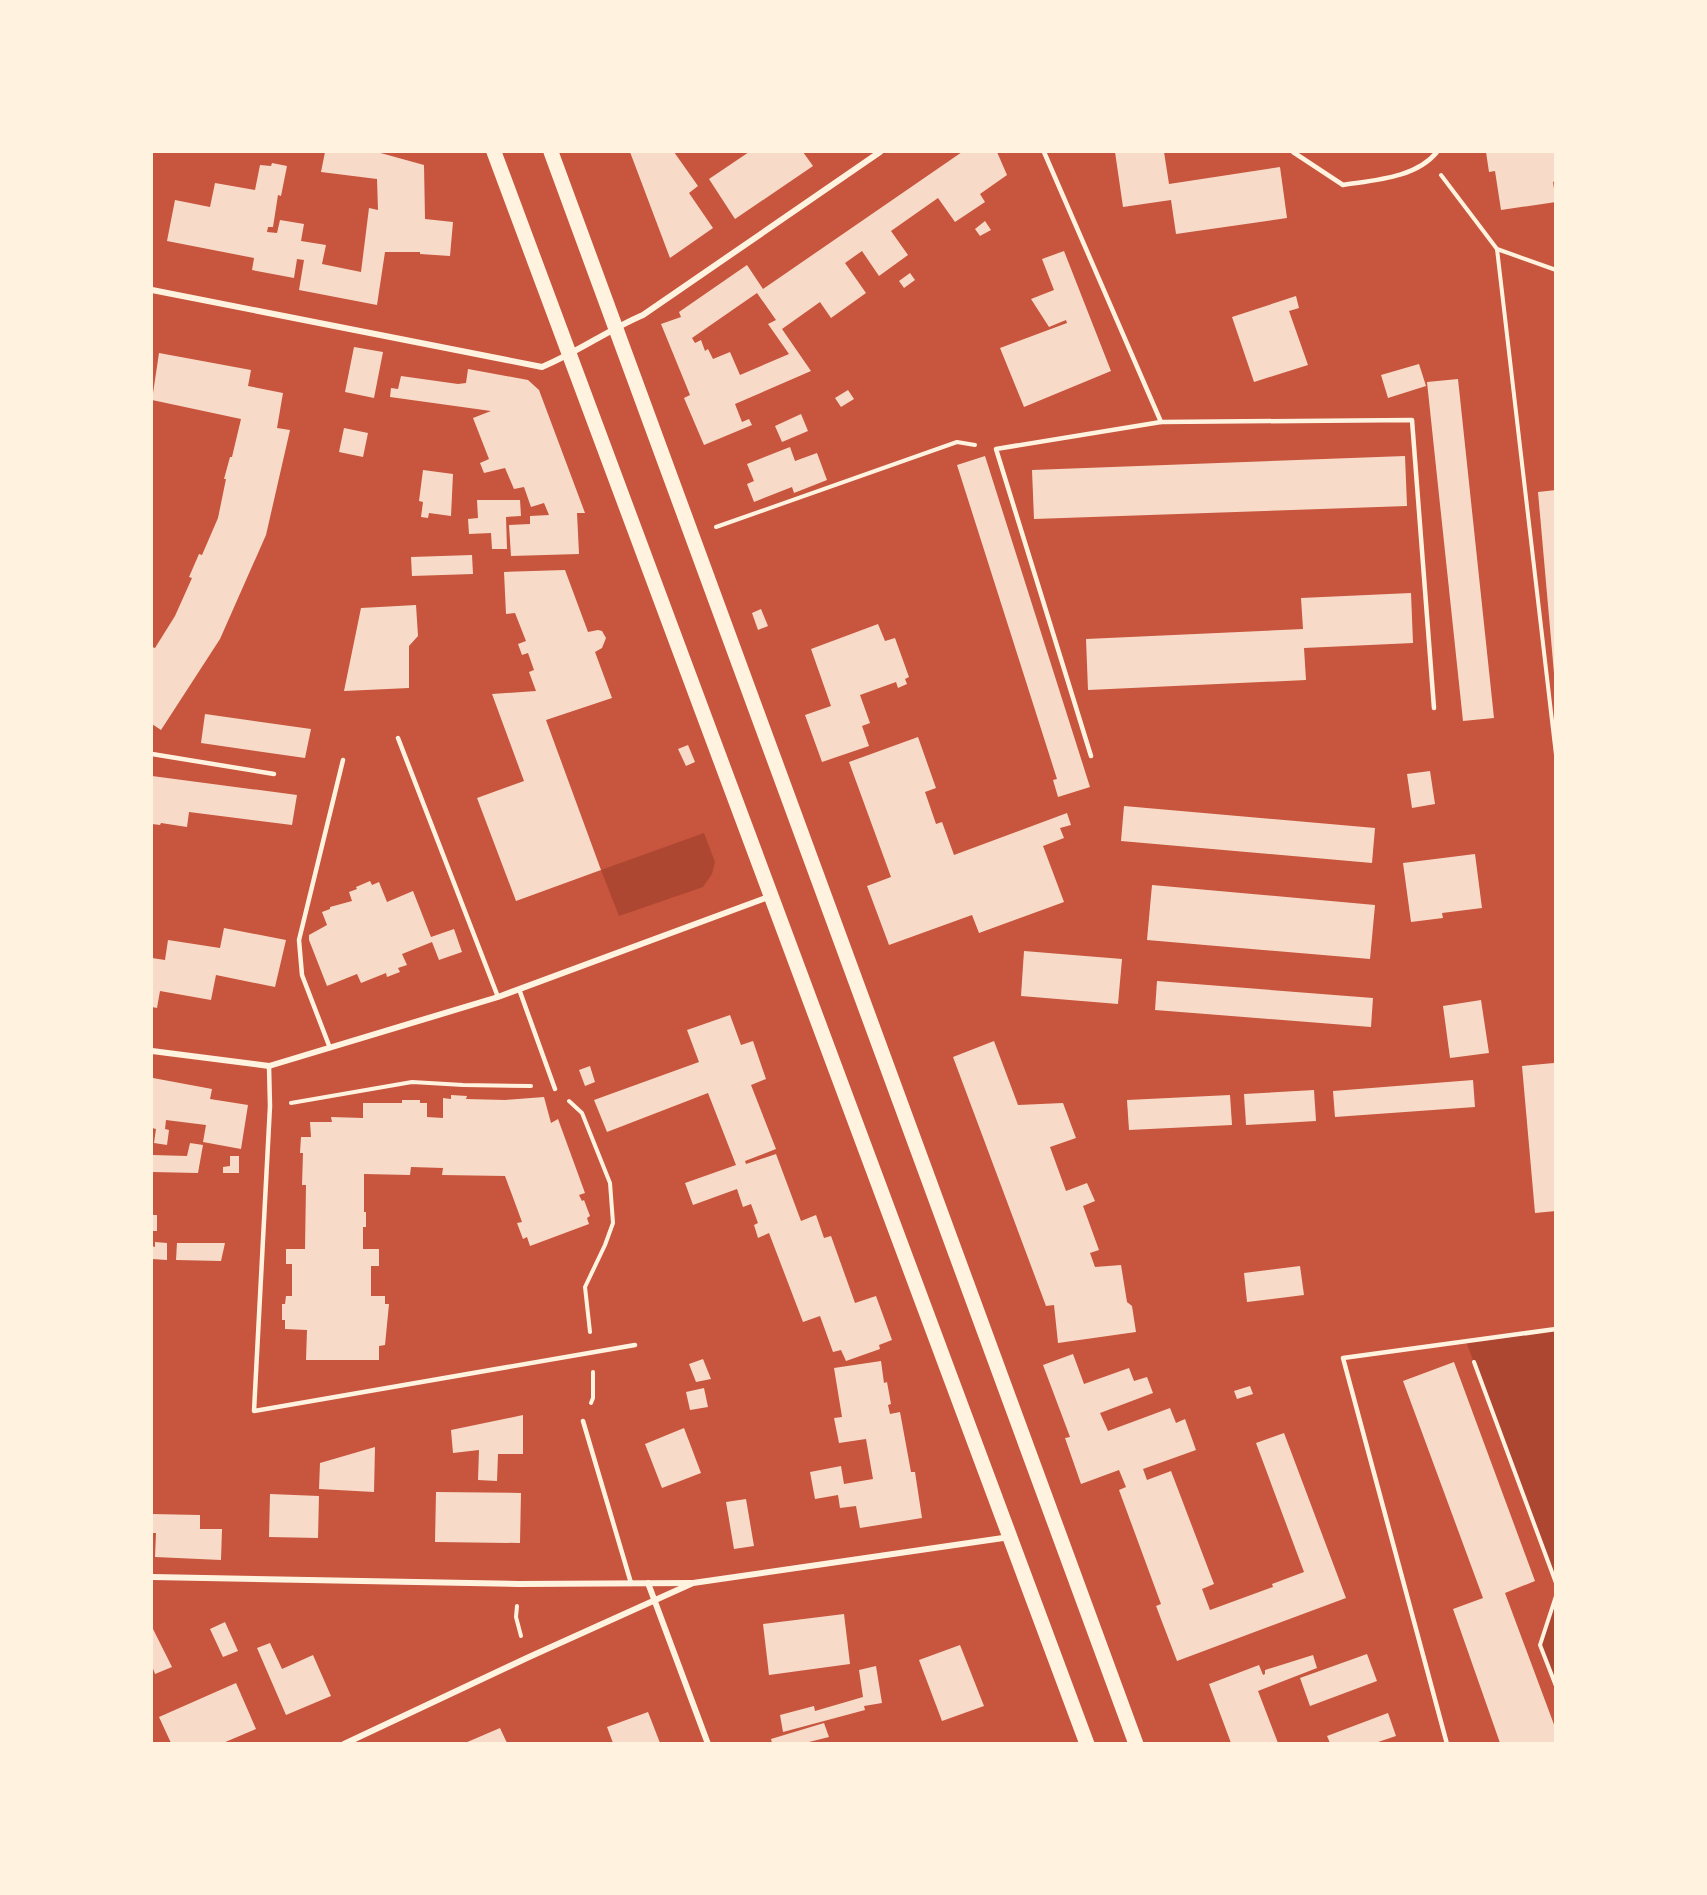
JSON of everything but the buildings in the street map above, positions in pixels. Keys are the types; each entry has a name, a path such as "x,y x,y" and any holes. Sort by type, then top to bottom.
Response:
{"main road":[{"path":"494,152 1087,1743"},
{"path":"551,152 1136,1743"}],"street":[{"path":"152,291 542,367 570,356 616,327 649,311 880,152"},
{"path":"152,1051 269,1066 498,997 771,896"},
{"path":"152,1577 518,1584 693,1583 1010,1537"},
{"path":"648,1583 708,1743"},
{"path":"344,1743 693,1583"}],"lane":[{"path":"1044,152 1161,422"},
{"path":"1293,152 1343,185 1394,177 1430,160 1437,152"},
{"path":"1091,756 996,449 1161,422 1412,420 1434,708"},
{"path":"398,738 498,997"},
{"path":"152,754 274,774"},
{"path":"330,1048 302,975 299,940 343,760"},
{"path":"519,989 555,1089"},
{"path":"269,1066 270,1106 254,1411 635,1345"},
{"path":"1448,1743 1343,1358 1556,1329"},
{"path":"583,1421 631,1583"}],"path":[{"path":"1430,160 1497,249 1556,755"},
{"path":"1497,249 1556,270"},
{"path":"692,535 957,442 996,449"},
{"path":"270,1106 412,1082 521,1085 555,1089 582,1113 610,1183 613,1223 585,1287 592,1353 593,1398 583,1421"},
{"path":"1466,1341 1556,1583"},
{"path":"518,1584 516,1617 529,1657"},
{"path":"1556,1596 1540,1645 1556,1686"}],"shaded area":[{"path":"704,833 715,862 712,874 703,887 619,916 601,870"},
{"path":"1555,1329 1555,1583 1466,1341"},
{"path":"1555,1596 1555,1686 1540,1645"}]}
